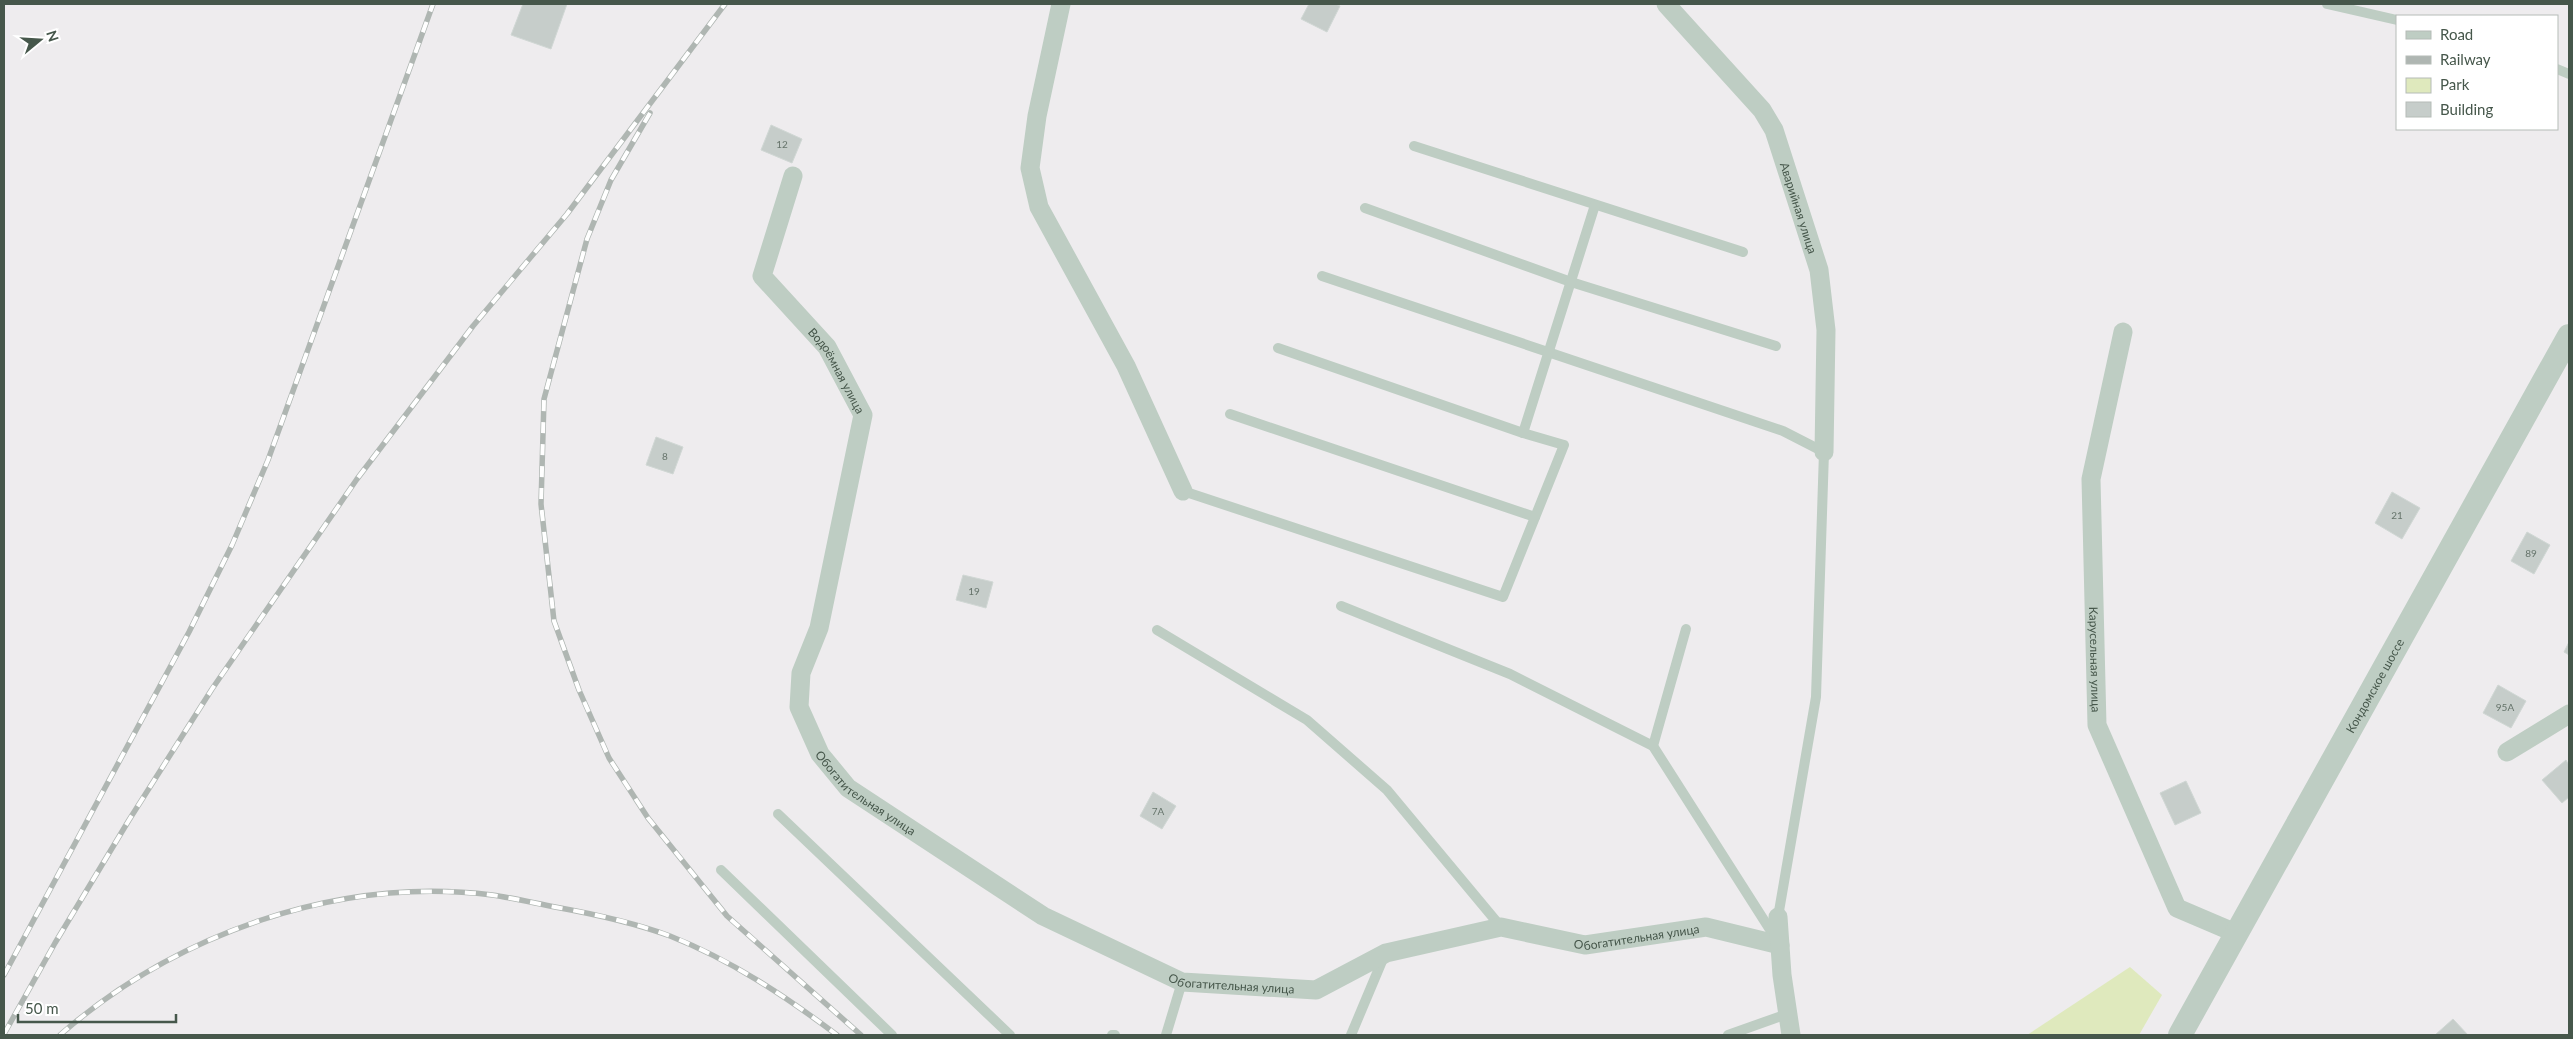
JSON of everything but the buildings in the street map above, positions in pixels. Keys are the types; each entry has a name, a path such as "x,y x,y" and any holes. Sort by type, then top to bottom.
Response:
{"street":[{"path":"1060,4 1037,116 1030,168 1039,207 1126,366 1183,491"},
{"name":"Аварийная улица","path":"1666,4 1762,110 1774,130 1819,270 1826,330 1824,452"},
{"name":"Водоёмная улица","path":"793,176 762,276 827,347 863,415 819,628 801,672"},
{"name":"Карусельная улица","path":"2123,332 2091,479 2098,725 2177,908 2238,934"},
{"name":"Кондомское шоссе","path":"2180,1035 2238,934 2569,336"},
{"name":"Обогатительная улица","path":"801,672 799,707 820,754 848,788 1043,916 1182,982 1316,990 1386,953 1501,927 1585,945 1706,927 1780,945"},
{"path":"2507,752 2569,714"},
{"path":"1778,917 1790,1035"}],"lane":[{"path":"2327,4 2396,20"},
{"path":"1414,146 1743,252"},
{"path":"1523,433 1595,205"},
{"path":"1365,208 1571,282 1776,346"},
{"path":"1322,276 1783,431 1824,452 1816,697 1778,917"},
{"path":"1183,491 1503,597 1564,445 1523,433 1278,348"},
{"path":"1230,414 1535,517"},
{"path":"1341,606 1510,674 1653,746 1780,945"},
{"path":"1653,746 1686,629"},
{"path":"1157,630 1307,720 1388,790 1501,927"},
{"path":"778,814 1010,1035"},
{"path":"721,870 892,1035"},
{"path":"1351,1035 1386,953"},
{"path":"1166,1035 1182,982"},
{"path":"1728,1035 1787,1014"}],"green space":[{"path":"2130,967 2162,995 2139,1035 2027,1035"}],"railway":[{"path":"4,975 189,632 232,545 268,460 433,4"},
{"path":"4,1034 55,943 129,820 212,689 357,479 473,326 567,214 725,4"},
{"path":"650,113 611,180 587,239 544,399 541,504 554,621 579,690 609,758 648,818 727,916 861,1035"},
{"path":"60,1035 105,999 154,968 207,941 261,920 318,904 376,895 434,891 492,895 516,899 613,919 670,936 715,956 757,980 798,1006 837,1035"}]}
